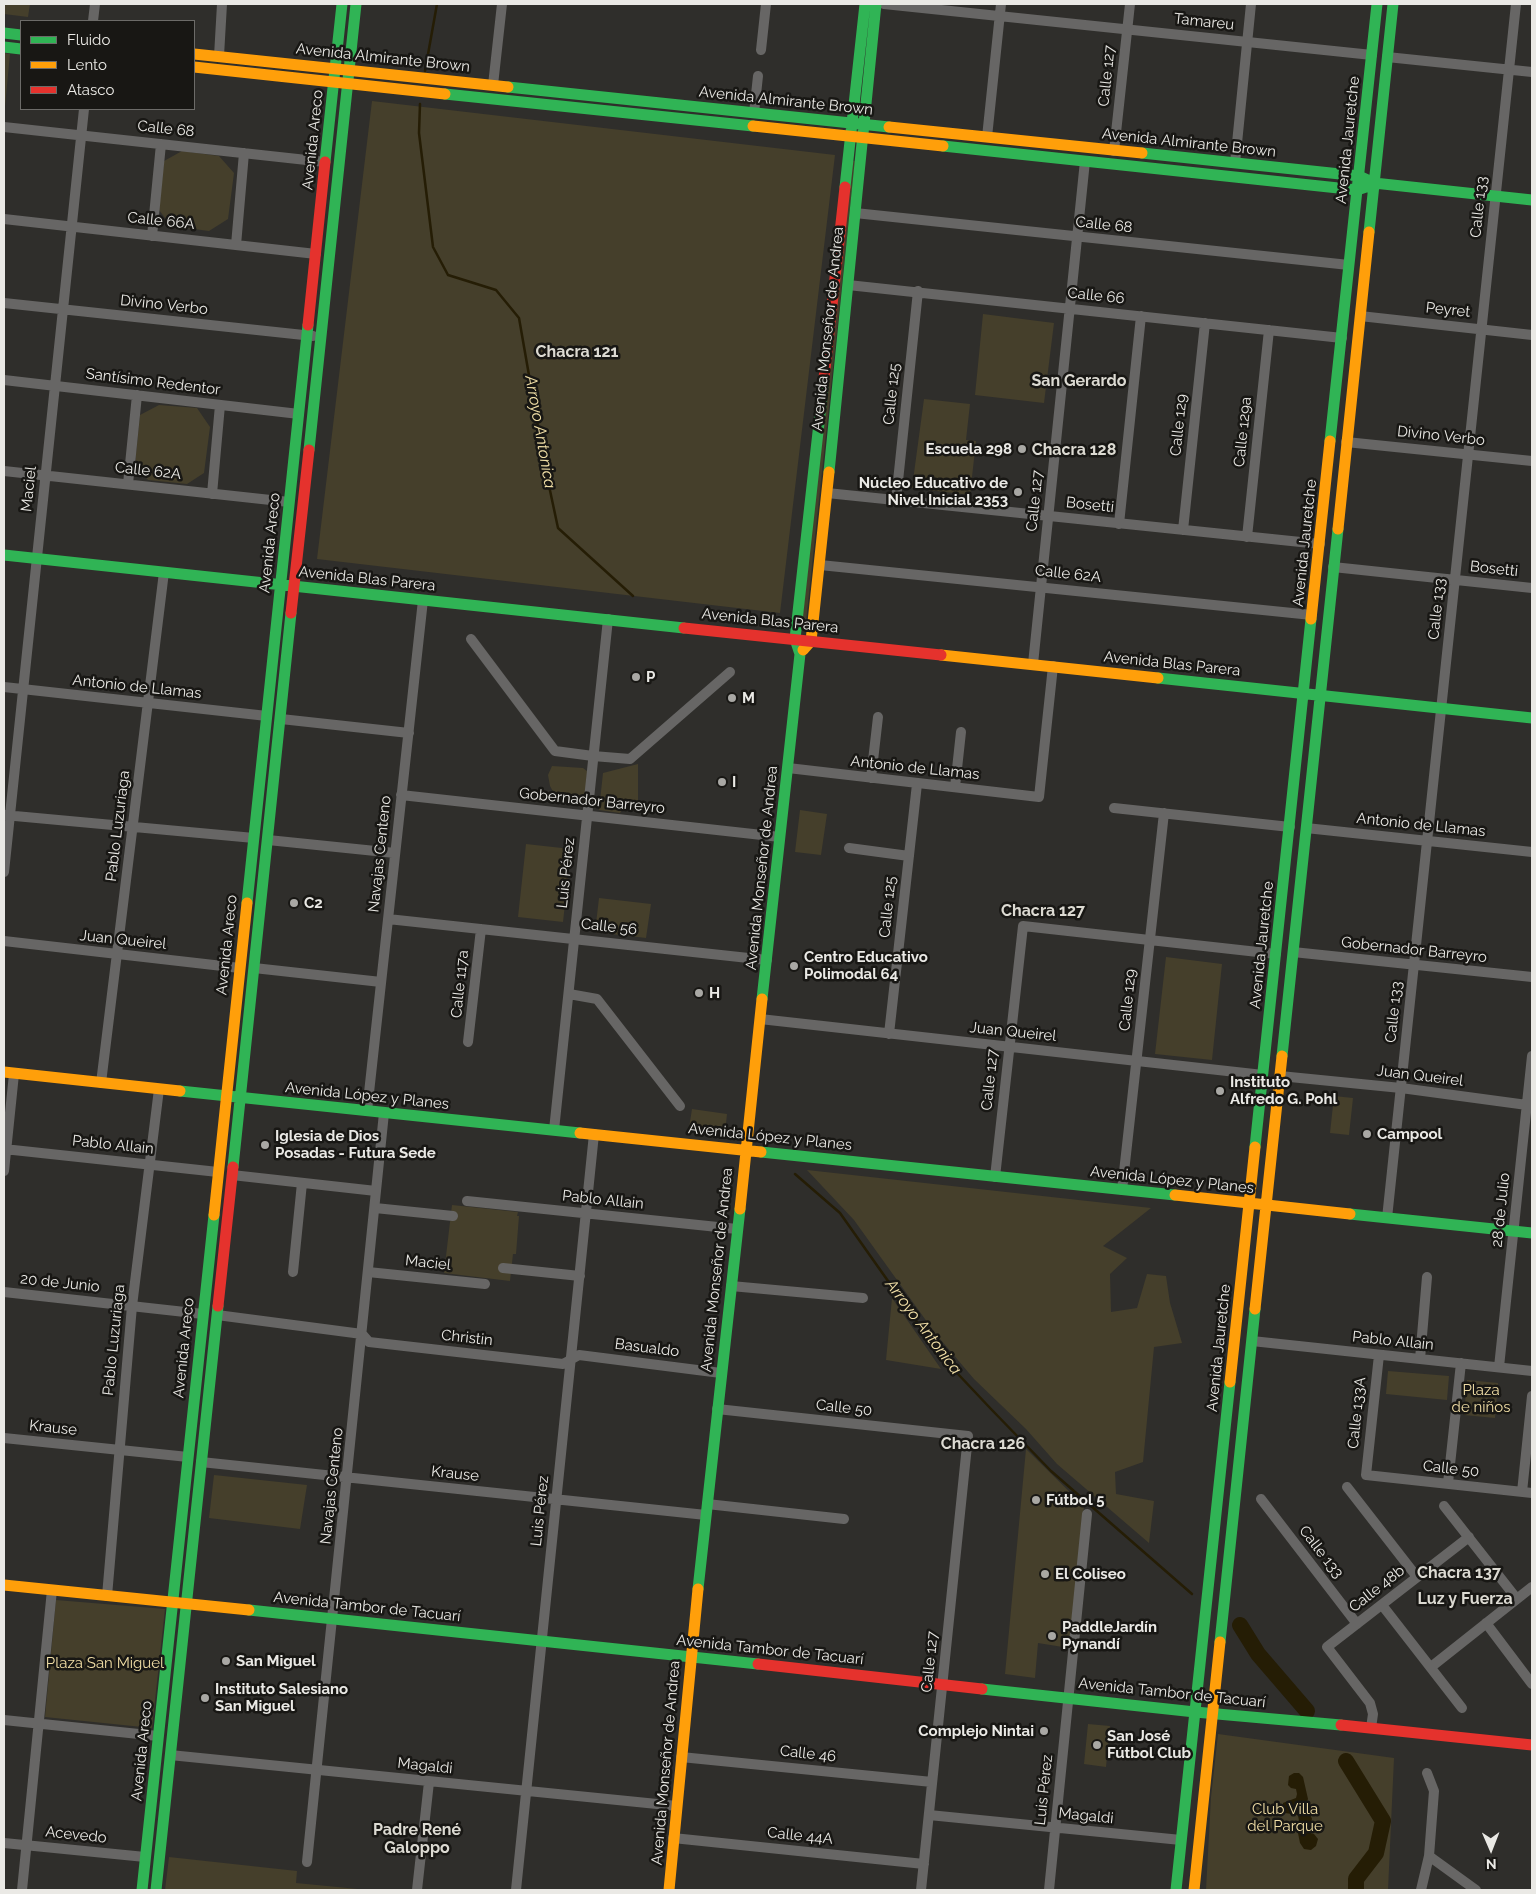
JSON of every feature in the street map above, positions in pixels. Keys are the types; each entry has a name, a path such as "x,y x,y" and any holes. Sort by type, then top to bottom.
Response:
{"main road":[{"name":"Avenida Areco","path":"142,1890 342,4"},
{"name":"Avenida Areco","path":"156,1890 356,4"},
{"name":"Avenida Monseñor de Andrea","path":"811,641 855,213 864,4"},
{"name":"Avenida Monseñor de Andrea","path":"858,123 876,4"},
{"name":"Avenida Jauretche","path":"1176,1890 1377,4"},
{"name":"Avenida Jauretche","path":"1194,1890 1393,4"},
{"path":"4,33 20,35"},
{"path":"4,47 20,49"},
{"name":"Avenida Almirante Brown","path":"195,54 1359,176 1374,183 1532,200"},
{"name":"Avenida Almirante Brown","path":"195,67 1357,190 1374,183"},
{"name":"Avenida Monseñor de Andrea","path":"669,1890 717,1409 800,654 795,639 857,138"},
{"name":"Avenida Blas Parera","path":"4,555 1532,718"},
{"path":"800,654 811,641"},
{"name":"Avenida López y Planes","path":"9,1073 1532,1233"},
{"name":"Avenida Tambor de Tacuarí","path":"4,1585 333,1618 1196,1712 1285,1719 1532,1745"}],"street":[{"path":"93,20 95,4"},
{"path":"219,56 222,4"},
{"path":"494,85 502,4"},
{"path":"761,50 766,4"},
{"name":"Tamareu","path":"884,4 1372,55"},
{"path":"987,137 1001,4"},
{"name":"Calle 127","path":"1114,151 1130,4"},
{"path":"1236,163 1251,4"},
{"name":"Calle 133","path":"1387,1218 1516,4"},
{"path":"1387,57 1532,72"},
{"path":"754,113 758,76"},
{"name":"Maciel","path":"4,872 7,816 23,689 84,110"},
{"name":"Calle 68","path":"4,126 326,162"},
{"path":"152,236 161,144"},
{"path":"236,245 244,153"},
{"name":"Calle 127","path":"1033,664 1085,161"},
{"name":"Calle 68","path":"855,213 1349,265"},
{"name":"Calle 66A","path":"4,219 316,254"},
{"name":"Calle 66","path":"848,285 918,291 1342,338"},
{"name":"Calle 125","path":"896,500 918,291"},
{"name":"Divino Verbo","path":"4,303 321,337"},
{"path":"1119,524 1141,316"},
{"name":"Peyret","path":"1360,316 1532,334"},
{"name":"Calle 129","path":"1183,530 1205,323"},
{"name":"Calle 129a","path":"1247,537 1269,330"},
{"name":"Santísimo Redentor","path":"4,380 299,414"},
{"path":"128,484 136,395"},
{"path":"212,494 220,405"},
{"name":"Divino Verbo","path":"1346,442 1532,461"},
{"name":"Calle 62A","path":"4,471 290,502"},
{"name":"Bosetti","path":"827,493 1320,544"},
{"name":"Calle 62A","path":"820,565 1312,615"},
{"name":"Bosetti","path":"1334,567 1532,588"},
{"name":"Pablo Luzuriaga","path":"101,1083 164,572"},
{"name":"Navajas Centeno","path":"367,1111 423,600"},
{"name":"Luis Pérez","path":"554,1130 608,619"},
{"path":"471,639 555,751 593,756 630,759 730,672"},
{"name":"Antonio de Llamas","path":"788,768 1039,797 1053,666"},
{"name":"Antonio de Llamas","path":"4,687 267,716"},
{"path":"871,778 878,717"},
{"path":"281,719 409,733"},
{"path":"955,787 962,732"},
{"name":"Calle 125","path":"889,1034 917,784"},
{"name":"Gobernador Barreyro","path":"402,795 780,837"},
{"path":"1114,808 1290,827"},
{"name":"Calle 129","path":"1122,1190 1164,813"},
{"path":"7,816 254,838"},
{"name":"Antonio de Llamas","path":"1306,828 1532,852"},
{"path":"268,840 395,853"},
{"path":"849,848 909,856"},
{"name":"Calle 56","path":"388,919 767,960"},
{"name":"Calle 127","path":"995,1177 1023,926 1150,940"},
{"name":"Calle 117a","path":"468,1042 481,929"},
{"path":"1150,940 1276,954"},
{"name":"Juan Queirel","path":"4,941 240,968"},
{"name":"Gobernador Barreyro","path":"1293,952 1532,977"},
{"path":"254,968 381,982"},
{"path":"569,994 597,999 680,1106"},
{"name":"Juan Queirel","path":"760,1019 1263,1075"},
{"name":"28 de Julio","path":"1499,1367 1532,1056"},
{"path":"4,1171 9,1073"},
{"name":"Juan Queirel","path":"1280,1076 1401,1088 1527,1105"},
{"name":"Pablo Luzuriaga","path":"107,1596 132,1306 159,1089"},
{"name":"Navajas Centeno","path":"308,1862 384,1113"},
{"name":"Luis Pérez","path":"516,1890 594,1134"},
{"name":"Pablo Allain","path":"5,1149 218,1172"},
{"path":"232,1174 376,1191"},
{"path":"293,1272 302,1183"},
{"name":"Pablo Allain","path":"467,1201 737,1229"},
{"path":"374,1208 453,1216"},
{"path":"503,1268 580,1276"},
{"name":"Maciel","path":"368,1272 485,1284"},
{"path":"1420,1359 1427,1277"},
{"path":"731,1286 863,1298"},
{"name":"20 de Junio","path":"4,1292 203,1314"},
{"path":"217,1315 362,1334"},
{"name":"Christin","path":"362,1334 368,1342 563,1364 571,1360"},
{"name":"Pablo Allain","path":"1252,1341 1532,1371"},
{"name":"Basualdo","path":"571,1360 579,1355 721,1373"},
{"name":"Calle 133A","path":"1366,1476 1379,1355"},
{"path":"1448,1484 1461,1363"},
{"path":"1527,1492 1532,1396"},
{"name":"Calle 50","path":"717,1409 968,1436"},
{"name":"Calle 127","path":"921,1890 968,1436"},
{"name":"Krause","path":"4,1438 188,1457"},
{"name":"Krause","path":"201,1462 556,1500 844,1519"},
{"name":"Calle 50","path":"1366,1476 1527,1492"},
{"path":"1346,1487 1417,1577"},
{"name":"Calle 133","path":"1261,1499 1357,1624"},
{"path":"1444,1506 1517,1599"},
{"name":"Luis Pérez","path":"1049,1890 1087,1514"},
{"name":"Calle 48b","path":"1371,1728 1373,1714 1370,1703 1327,1647 1469,1537"},
{"path":"1431,1667 1532,1587"},
{"path":"22,1890 52,1590"},
{"path":"1382,1605 1462,1708"},
{"path":"1486,1623 1532,1684"},
{"path":"4,1720 158,1736"},
{"name":"Magaldi","path":"170,1755 677,1806"},
{"name":"Calle 46","path":"681,1757 932,1782"},
{"path":"1422,1890 1429,1856 1434,1791 1427,1773"},
{"path":"417,1890 428,1782"},
{"name":"Magaldi","path":"929,1815 1181,1840"},
{"name":"Calle 44A","path":"674,1838 924,1864"},
{"name":"Acevedo","path":"4,1843 145,1857"},
{"path":"1429,1856 1476,1890"}],"green space":[{"path":"4,4 30,4 28,17 4,14"},
{"path":"4,53 10,54 4,117"},
{"path":"372,101 835,155 780,613 317,559"},
{"path":"182,151 219,156 234,173 228,219 209,231 171,226 159,210 164,161"},
{"path":"851,161 855,161 806,622 802,622"},
{"path":"983,314 1054,323 1044,403 975,395"},
{"path":"924,399 970,404 966,440 976,441 970,495 912,488"},
{"path":"159,405 197,408 210,427 204,473 187,484 148,480 135,464 140,415"},
{"path":"638,764 638,803 626,803 620,813 599,810 603,773"},
{"path":"552,766 583,768 587,771 586,801 581,805 559,803 550,786 548,775"},
{"path":"800,810 827,814 821,855 795,852"},
{"path":"526,844 571,849 563,922 518,917"},
{"path":"599,898 651,904 646,938 595,932"},
{"path":"1166,957 1222,964 1212,1060 1155,1054"},
{"path":"1334,1096 1353,1098 1349,1135 1330,1133"},
{"path":"692,1109 727,1114 725,1133 689,1128"},
{"path":"807,1170 1151,1208 1103,1246 1127,1258 1110,1274 1111,1312 1137,1308 1147,1274 1166,1276 1170,1303 1182,1343 1154,1347 1143,1462 1115,1472 1116,1494 1154,1501 1149,1543 1057,1464 1026,1429 974,1379 935,1333 854,1220"},
{"path":"452,1205 518,1212 516,1254 513,1254 510,1281 444,1273"},
{"path":"892,1298 941,1369 886,1360"},
{"path":"1388,1371 1449,1376 1447,1400 1386,1394"},
{"name":"Plaza de niños","path":"1467,1380 1498,1383 1495,1418 1464,1415"},
{"name":"El Coliseo","path":"1026,1449 1084,1506 1069,1648 1038,1643 1035,1678 1005,1674"},
{"path":"214,1475 307,1485 300,1529 209,1518"},
{"name":"Plaza San Miguel","path":"56,1600 165,1609 152,1728 45,1717"},
{"name":"San José Fútbol Club","path":"1088,1724 1110,1726 1106,1767 1084,1764"},
{"name":"Club Villa del Parque","path":"1218,1734 1394,1758 1388,1890 1206,1890 1211,1797"},
{"path":"169,1857 297,1871 296,1883 368,1890 165,1890"}],"shaded area":[{"path":"1299,1773 1303,1777 1308,1799 1306,1804 1312,1819 1307,1832 1314,1834 1318,1839 1316,1846 1311,1850 1304,1849 1300,1843 1297,1828 1298,1815 1285,1813 1283,1808 1283,1803 1296,1798 1296,1789 1288,1785 1289,1776"}],"waterway":[{"name":"Arroyo Antonica","path":"425,71 437,4"},
{"name":"Arroyo Antonica","path":"420,104 419,133 433,247 448,275 496,290 519,318 545,467 558,528 633,596"},
{"name":"Arroyo Antonica","path":"795,1174 840,1213 941,1356 991,1409 1051,1471 1192,1594"},
{"name":"Arroyo Antonica","path":"1240,1625 1258,1654 1307,1711"},
{"name":"Arroyo Antonica","path":"1346,1761 1383,1821 1376,1853 1356,1879 1356,1890"}],"traffic: fast":[{"path":"325,162 342,4"},
{"path":"309,450 356,4"},
{"path":"845,187 865,4"},
{"path":"829,472 876,4"},
{"path":"1330,441 1377,4"},
{"path":"1369,232 1393,4"},
{"path":"4,33 20,35"},
{"path":"4,47 20,49"},
{"path":"508,87 889,127"},
{"path":"445,94 753,126"},
{"path":"943,146 1357,190 1366,187"},
{"path":"1142,153 1359,176 1374,183 1532,200"},
{"path":"247,903 308,325"},
{"path":"762,999 800,654 795,639 824,378"},
{"path":"1282,1056 1338,529"},
{"path":"4,555 684,628"},
{"path":"233,1167 291,613"},
{"path":"1255,1147 1311,619"},
{"path":"1158,678 1532,718"},
{"path":"180,1091 580,1133"},
{"path":"761,1152 1175,1195"},
{"path":"698,1589 740,1209"},
{"path":"1350,1214 1532,1233"},
{"path":"142,1890 214,1215"},
{"path":"156,1890 218,1306"},
{"path":"1220,1642 1255,1309"},
{"path":"1176,1890 1230,1382"},
{"path":"249,1610 758,1664"},
{"path":"982,1689 1195,1712 1341,1725"}],"traffic: slow":[{"path":"195,54 508,87"},
{"path":"195,67 445,94"},
{"path":"753,126 943,146"},
{"path":"889,127 1142,153"},
{"path":"1338,529 1369,232"},
{"path":"1311,619 1330,441"},
{"path":"803,650 811,641 829,472"},
{"path":"941,655 1158,678"},
{"path":"214,1215 247,903"},
{"path":"740,1209 762,999"},
{"path":"1255,1309 1282,1056"},
{"path":"4,1072 180,1091"},
{"path":"580,1133 761,1152"},
{"path":"1230,1382 1255,1147"},
{"path":"1175,1195 1350,1214"},
{"path":"4,1585 249,1610"},
{"path":"669,1890 698,1589"},
{"path":"1194,1890 1220,1642"}],"traffic: jam":[{"path":"308,325 325,162"},
{"path":"824,378 845,187"},
{"path":"291,613 309,450"},
{"path":"684,628 941,655"},
{"path":"218,1306 233,1167"},
{"path":"758,1664 982,1689"},
{"path":"1341,1725 1532,1745"}],"place":[{"name":"Escuela 298","path":"1022,449"},
{"name":"Núcleo Educativo de Nivel Inicial 2353","path":"1018,492"},
{"name":"P","path":"636,677"},
{"name":"M","path":"732,698"},
{"name":"I","path":"722,782"},
{"name":"C2","path":"294,903"},
{"name":"Centro Educativo Polimodal 64","path":"794,966"},
{"name":"H","path":"699,993"},
{"name":"Instituto Alfredo G. Pohl","path":"1220,1091"},
{"name":"Campool","path":"1367,1134"},
{"name":"Iglesia de Dios Posadas - Futura Sede","path":"265,1145"},
{"name":"Fútbol 5","path":"1036,1500"},
{"name":"El Coliseo","path":"1045,1574"},
{"name":"PaddleJardín Pynandí","path":"1052,1636"},
{"name":"San Miguel","path":"226,1661"},
{"name":"Instituto Salesiano San Miguel","path":"205,1698"},
{"name":"Complejo Nintai","path":"1044,1731"},
{"name":"San José Fútbol Club","path":"1097,1745"}],"district":[{"name":"Chacra 121","path":"577,352"},
{"name":"San Gerardo","path":"1079,381"},
{"name":"Chacra 128","path":"1074,450"},
{"name":"Chacra 127","path":"1043,911"},
{"name":"Chacra 126","path":"983,1444"},
{"name":"Chacra 137","path":"1459,1573"},
{"name":"Luz y Fuerza","path":"1465,1599"},
{"name":"Padre René Galoppo","path":"417,1839"}]}
